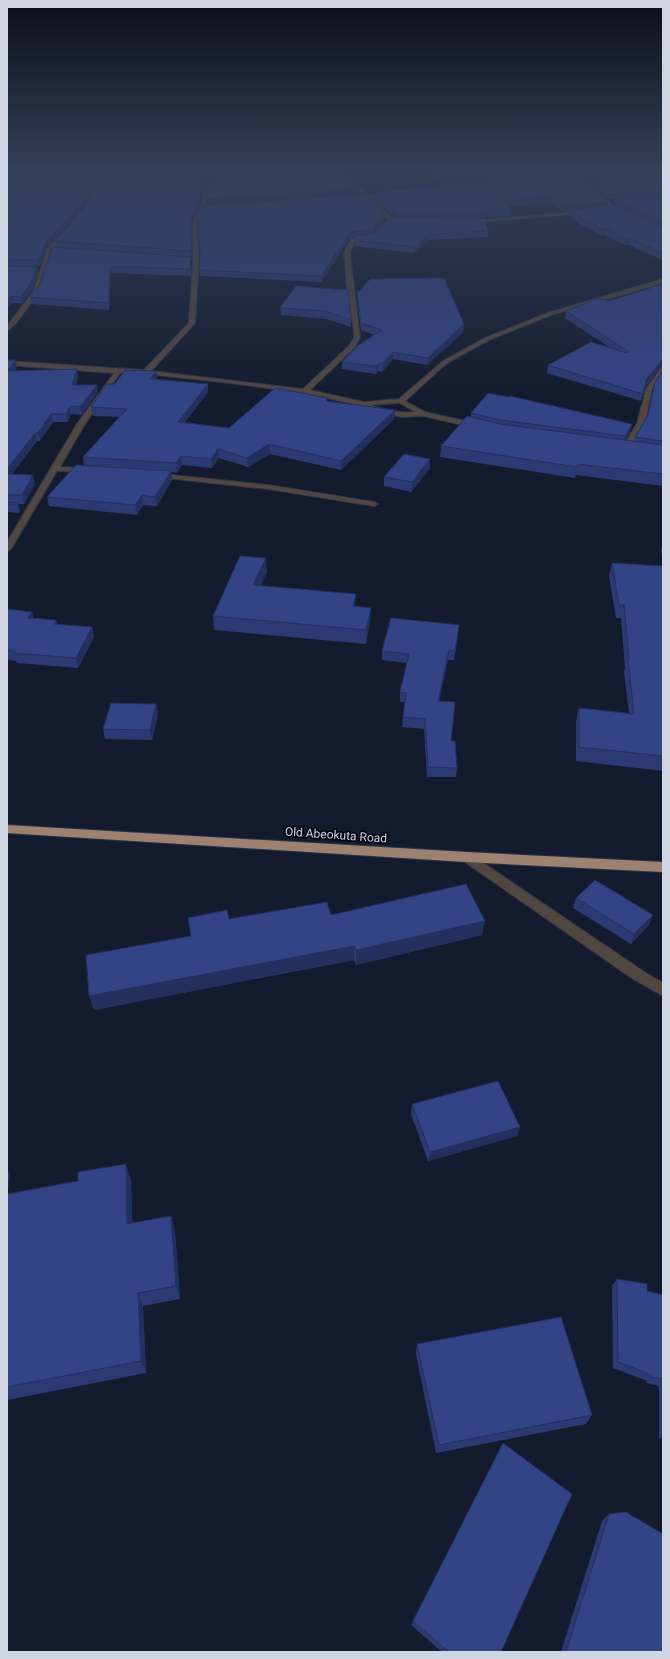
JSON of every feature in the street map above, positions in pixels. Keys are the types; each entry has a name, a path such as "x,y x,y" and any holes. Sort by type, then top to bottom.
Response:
{"highway":[{"name":"Old Abeokuta Road","path":"7,829 466,857 663,867"}],"street":[{"path":"7,329 36,292 50,250 54,245"},
{"path":"146,372 192,324 196,245"},
{"path":"305,391 352,347 357,338 347,253 350,245"},
{"path":"50,250 57,250"},
{"path":"190,260 196,261"},
{"path":"37,270 44,270"},
{"path":"401,401 445,362 487,339 549,314 663,281"},
{"path":"7,363 146,372 305,391 364,404 377,410 402,415 423,414 484,427"},
{"path":"626,449 641,423 648,389 663,369"},
{"path":"7,549 81,424 118,371"},
{"path":"364,404 401,401 423,414"},
{"path":"55,469 98,471"},
{"path":"149,474 268,487 374,504"},
{"path":"20,508 32,508"},
{"path":"466,857 631,971 663,990"}],"building":[{"path":"7,245 45,245 39,260 7,259"},
{"path":"116,245 191,245 191,251"},
{"path":"199,245 341,245 321,276 199,270"},
{"path":"401,245 417,245 415,247"},
{"path":"646,245 663,245 663,253"},
{"path":"52,247 191,257 190,269 110,266 108,303 30,297 39,286"},
{"path":"7,266 37,267 30,284 21,297 12,296 7,300"},
{"path":"444,278 464,324 428,358 393,352 382,364 379,363 376,366 342,362 358,345 382,330 361,323 357,291 360,291 370,279"},
{"path":"663,284 663,359 646,380 643,394 548,365 591,342 627,353 628,351 566,311 598,298 609,301"},
{"path":"296,286 348,290 351,320 326,311 280,308"},
{"path":"7,360 16,360 7,371"},
{"path":"77,369 72,385 97,385 80,407 70,406 66,414 51,414 38,433 35,433 7,469 7,371"},
{"path":"125,370 156,371 151,379 208,384 178,422 229,428 275,388 328,398 326,401 395,410 341,461 269,444 247,458 218,449 211,459 181,456 176,463 83,457 127,409 91,407 107,384 115,384"},
{"path":"663,371 663,441 635,437 648,415 655,382"},
{"path":"488,393 508,397 510,396 632,424 625,436 500,420 471,413"},
{"path":"467,416 500,424 663,445 663,474 578,464 577,467 441,446"},
{"path":"404,454 430,459 412,482 384,477"},
{"path":"76,465 171,471 155,497 142,495 135,505 47,497"},
{"path":"7,474 33,475 22,495 7,495"},
{"path":"7,502 18,503 7,504"},
{"path":"240,556 266,558 253,585 356,594 353,606 371,608 366,630 213,616"},
{"path":"612,563 663,566 663,756 579,747 579,708 634,714 624,605 619,605"},
{"path":"7,609 32,612 28,618 56,620 54,624 92,627 76,658 14,653 15,651 7,650"},
{"path":"391,618 459,625 455,651 449,650 438,701 455,702 451,741 455,741 457,768 428,767 425,719 403,717 406,693 400,692 409,654 382,651"},
{"path":"111,703 156,704 150,730 103,729"},
{"path":"595,880 653,915 634,934 576,898"},
{"path":"466,884 485,921 356,950 354,946 89,996 86,955 191,936 188,918 227,910 229,919 327,902 331,915"},
{"path":"498,1081 520,1127 430,1152 412,1104"},
{"path":"126,1164 127,1224 171,1216 176,1286 138,1293 141,1361 7,1387 7,1194 78,1181 78,1172"},
{"path":"617,1279 647,1284 647,1291 663,1295 663,1379 651,1377 652,1375 618,1362"},
{"path":"561,1317 592,1415 439,1445 417,1344"},
{"path":"503,1443 572,1494 501,1652 449,1652 413,1621"},
{"path":"626,1512 663,1534 663,1652 566,1652 609,1514"}]}
